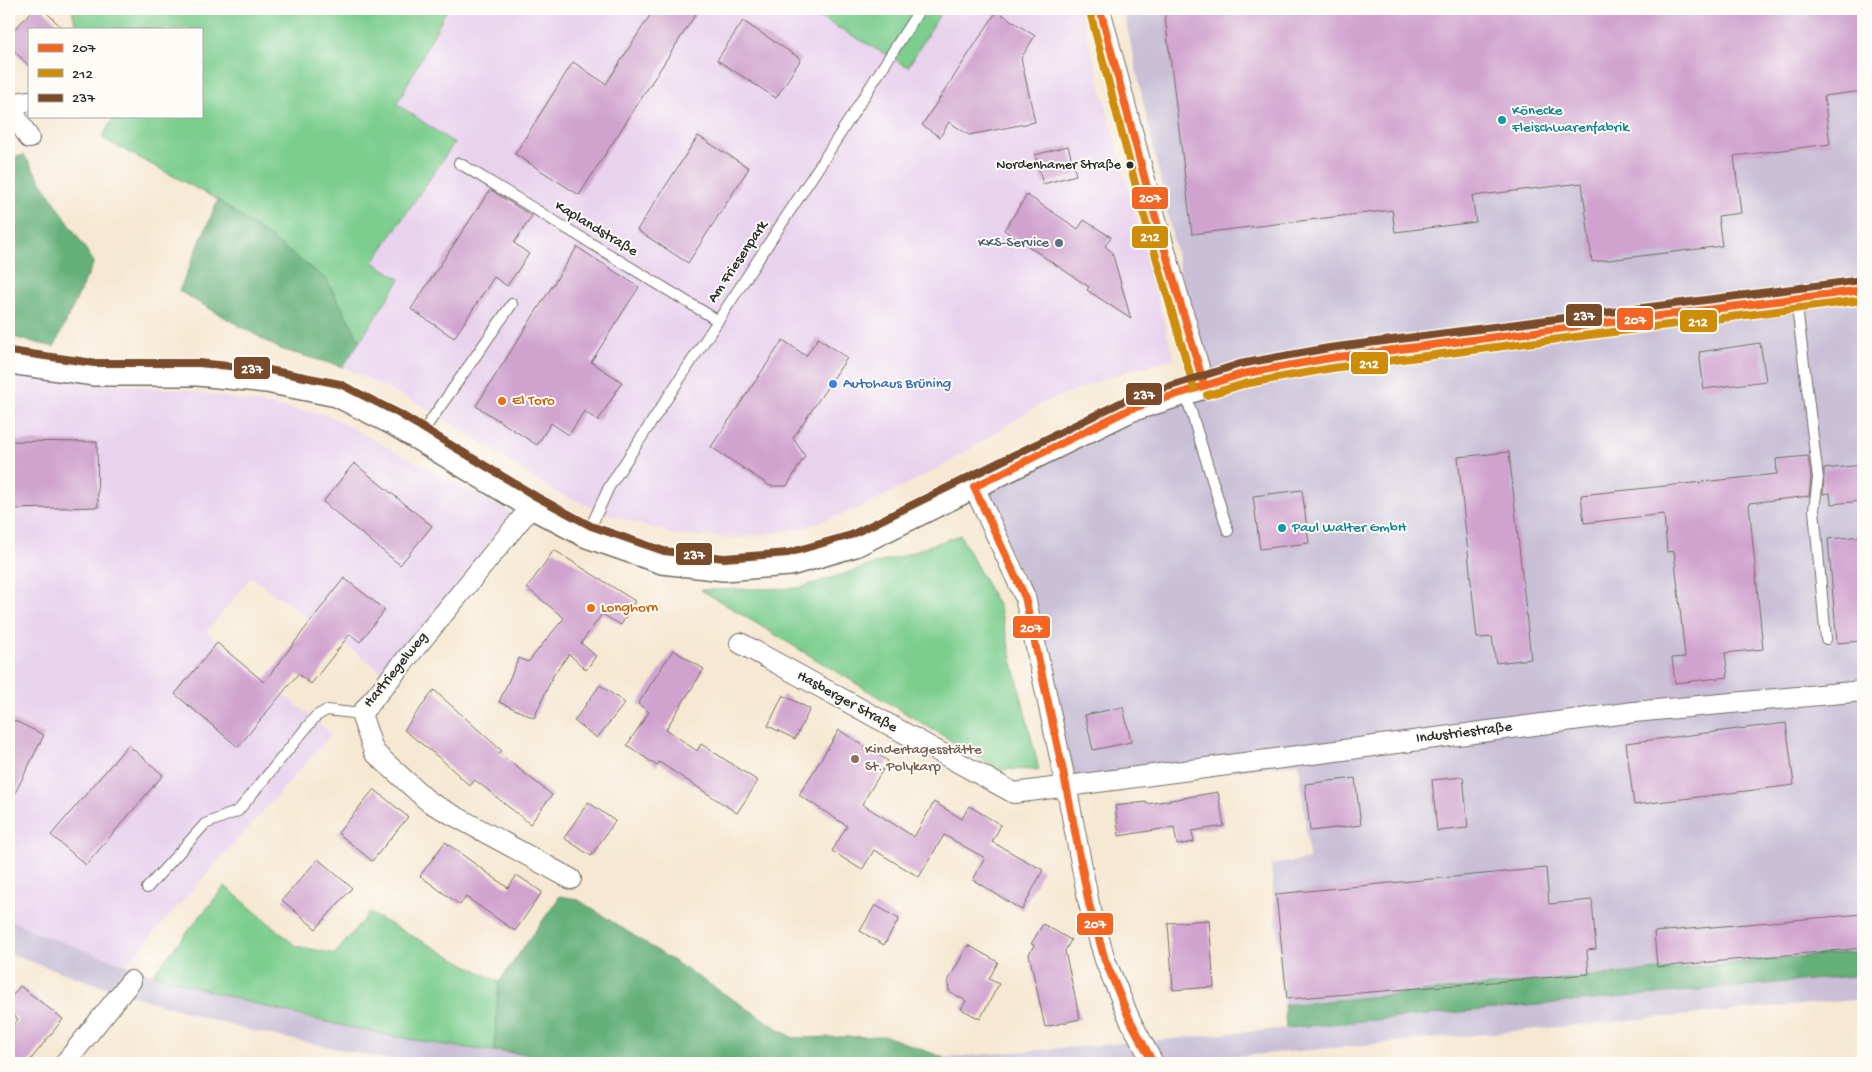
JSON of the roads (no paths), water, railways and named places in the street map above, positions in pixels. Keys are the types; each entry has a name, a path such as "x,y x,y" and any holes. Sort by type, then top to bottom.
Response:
{"street":[{"path":"1100,9 1149,195 1195,388"},
{"path":"28,101 9,104 29,138"},
{"path":"9,361 93,373 198,373 267,380 336,394 393,422 532,506 587,535 662,561 724,568 790,563 855,544 1130,409 1242,374 1330,358 1863,290"},
{"path":"974,487 1025,597 1066,785 1089,904 1105,960 1130,1020 1153,1063"},
{"name":"Hartriegelweg","path":"532,506 361,714 374,752 429,802 571,879"},
{"name":"Hasberger Straße","path":"740,643 1014,793 1066,785"},
{"name":"Industriestraße","path":"1066,785 1634,712 1863,691"},
{"path":"65,1063 131,981"}],"lane":[{"name":"Am Friesenpark","path":"587,535 609,487 920,9"},
{"name":"Kaplandstraße","path":"459,163 717,320"},
{"path":"1796,299 1818,478 1814,510 1826,639"},
{"path":"419,438 512,304"},
{"path":"1195,388 1228,531"},
{"path":"147,888 205,824 238,811 316,716 327,710 361,714"}],"place":[{"name":"Könecke Fleischwarenfabrik","path":"1502,120"},
{"name":"Nordenhamer Straße","path":"1130,165"},
{"name":"KKS-Service","path":"1059,243"},
{"name":"Autohaus Brüning","path":"833,384"},
{"name":"El Toro","path":"502,401"},
{"name":"Paul Walter GmbH","path":"1282,528"},
{"name":"Longhorn","path":"591,608"},
{"name":"Kindertagesstätte St. Polykarp","path":"855,759"}]}
